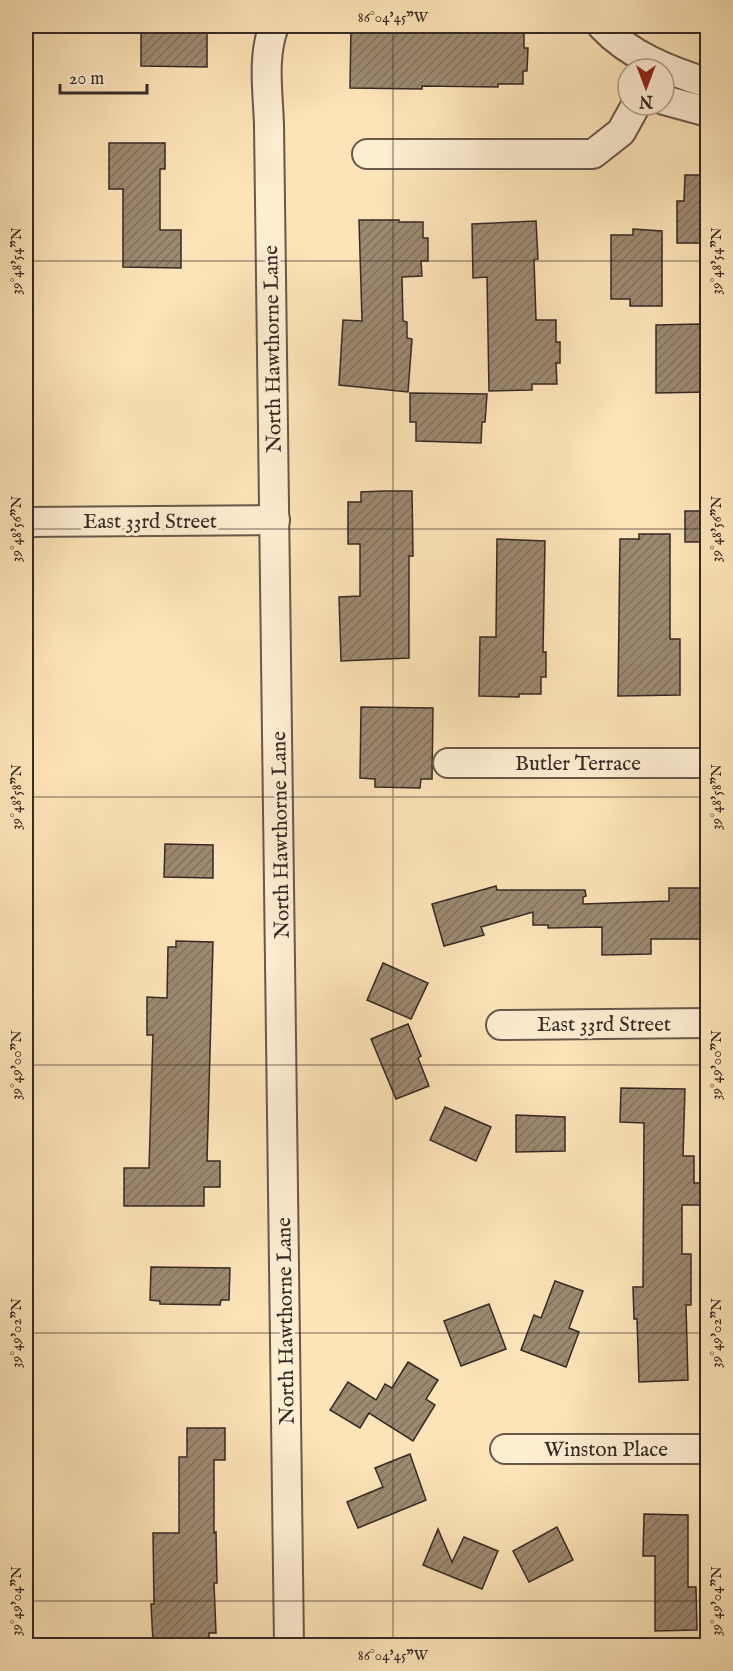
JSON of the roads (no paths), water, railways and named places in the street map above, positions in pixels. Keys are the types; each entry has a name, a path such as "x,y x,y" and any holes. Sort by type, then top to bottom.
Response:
{"street":[{"name":"North Hawthorne Lane","path":"274,26 268,46 266,68 269,125 275,520 289,1646"},
{"path":"602,26 624,46 640,56 708,83"},
{"path":"676,103 708,112"},
{"path":"367,154 593,154 621,132 629,117"},
{"name":"East 33rd Street","path":"26,522 275,520"},
{"name":"Butler Terrace","path":"448,764 708,763"},
{"name":"East 33rd Street","path":"501,1025 708,1023"},
{"name":"Winston Place","path":"505,1449 708,1449"}]}
